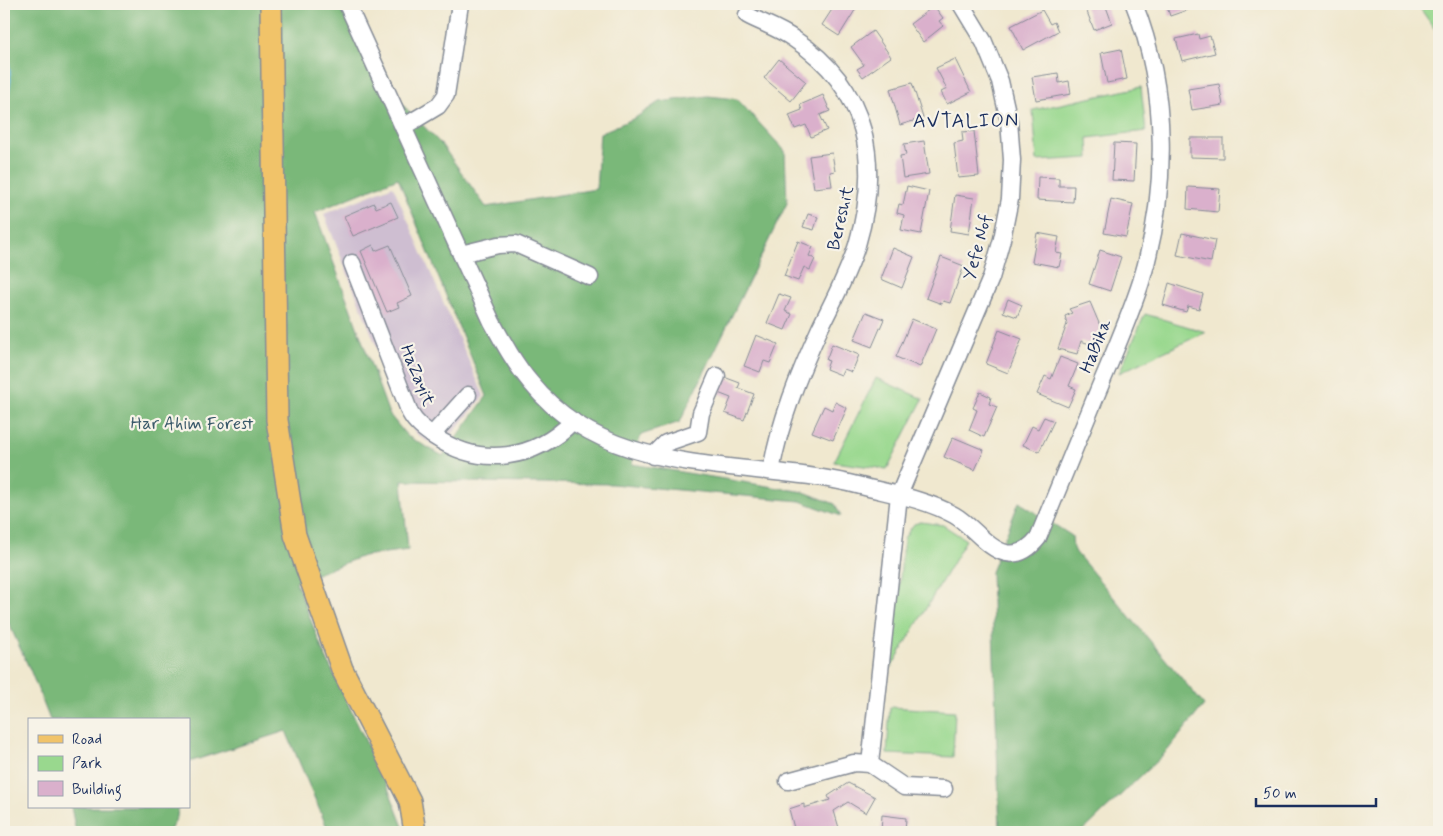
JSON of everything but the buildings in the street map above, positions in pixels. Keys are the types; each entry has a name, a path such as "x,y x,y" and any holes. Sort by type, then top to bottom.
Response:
{"main road":[{"path":"271,4 277,420 284,477 295,535 342,669 410,801 416,832"}],"street":[{"name":"HaBika","path":"347,4 492,322 510,356 531,384 554,407 572,421 607,441 653,456 700,464 827,478 899,495 951,514 970,525 991,545 1013,553 1027,549 1038,538 1131,311 1155,225 1160,166 1158,104 1148,48 1134,4"},
{"path":"403,127 438,106 446,96 460,4"},
{"name":"Yefe Nof","path":"870,764 899,495 990,278 1002,239 1010,199 1012,160 1009,121 1000,81 984,42 961,4"},
{"name":"Bereshit","path":"747,15 794,38 828,66 852,98 865,133 870,170 866,208 856,247 790,399 775,446 771,471"},
{"path":"461,254 498,245 516,244 590,277"},
{"name":"HaZayit","path":"352,263 412,416 421,427 432,435 444,443 466,452 488,456 509,456 546,444 572,421"},
{"path":"653,456 666,443 698,432 701,413 717,376"},
{"path":"432,435 468,395"},
{"path":"788,781 854,763 870,764 904,787 944,789"}],"shaded area":[{"path":"393,186 484,396 440,449 419,436 407,423 324,214"}],"green space":[{"name":"Har Ahim Forest","path":"4,4 351,4 401,103 441,144 486,207 596,189 600,133 635,118 659,102 708,96 737,99 785,151 787,203 680,422 641,435 632,464 804,492 835,504 841,516 800,501 612,484 402,481 408,550 363,556 296,582 322,649 390,793 405,832 329,832 286,731 190,762 190,718 49,718 4,613","holes":["398,178 487,396 443,456 407,436 389,414 315,212"]},
{"path":"1417,4 1439,4 1439,35"},
{"path":"1141,87 1146,131 1088,138 1089,158 1037,161 1033,110"},
{"path":"1145,314 1206,332 1119,373"},
{"path":"876,378 923,399 887,469 834,462"},
{"path":"1019,502 1072,536 1073,549 1204,705 1167,751 1082,832 1000,832 991,572"},
{"path":"921,522 943,525 966,540 891,668 904,538 914,524"},
{"path":"890,707 955,711 953,757 887,754"},
{"path":"71,808 178,808 177,817 169,832 76,832"}],"waterway":[{"path":"4,34 9,80 4,113"}],"district":[{"name":"AVTALION","path":"966,120"}]}
